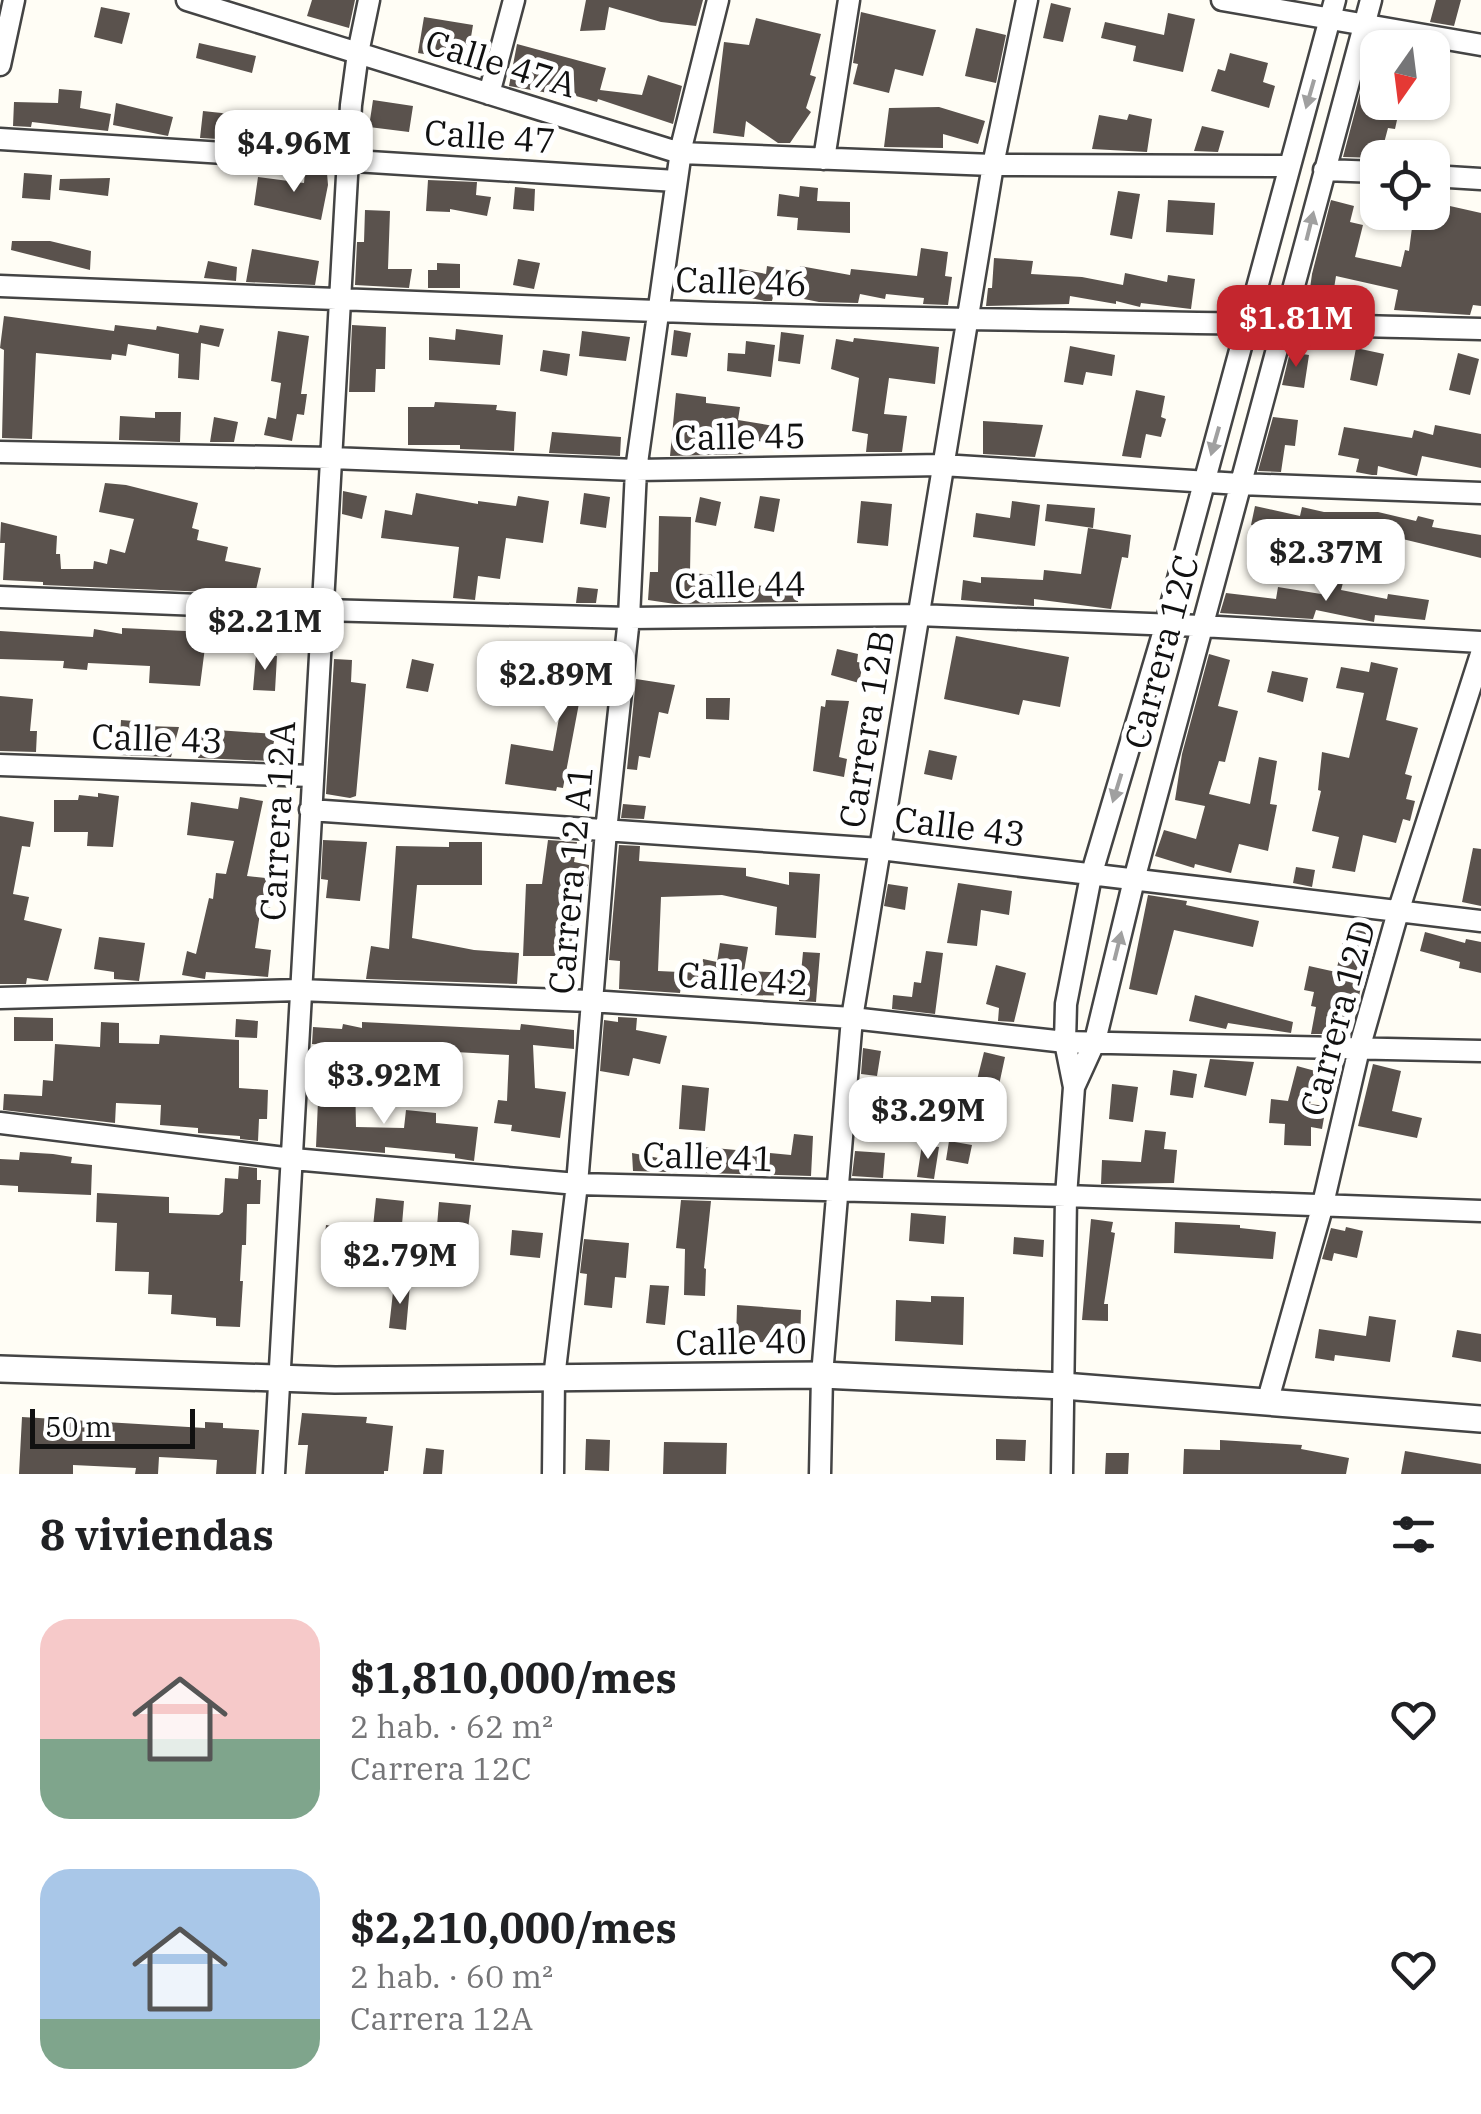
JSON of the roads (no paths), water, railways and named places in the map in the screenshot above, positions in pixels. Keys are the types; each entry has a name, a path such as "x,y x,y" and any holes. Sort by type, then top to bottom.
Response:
{"street":[{"path":"0,65 14,0"},
{"name":"Calle 47A","path":"188,0 680,153"},
{"name":"Carrera 12A","path":"274,1474 348,160 358,53 370,0"},
{"path":"489,94 514,0"},
{"name":"Carrera 12 A1","path":"554,1474 554,1378 577,1184 590,1001 629,618 636,470 680,153 718,0"},
{"path":"824,159 849,0"},
{"name":"Carrera 12B","path":"820,1474 822,1375 852,1018 993,164 1027,0"},
{"path":"1222,0 1333,10 1364,24 1481,45"},
{"name":"Carrera 12C","path":"1074,1087 1095,1041 1201,626 1371,0"},
{"name":"Carrera 12C","path":"1062,1474 1066,1196 1074,1087 1065,1042 1066,1004 1091,876 1166,626 1333,10"},
{"name":"Calle 47","path":"0,138 676,181"},
{"path":"680,153 993,164 1290,166"},
{"path":"1324,170 1360,171"},
{"path":"1450,177 1481,179"},
{"name":"Calle 46","path":"0,286 658,312 1481,329"},
{"name":"Calle 45","path":"0,452 331,458 636,470 942,466 1240,484 1481,493"},
{"name":"Calle 44","path":"0,597 629,618 917,615 1481,642"},
{"name":"Carrera 12D","path":"1267,1403 1398,912 1481,654"},
{"name":"Calle 43","path":"0,765 312,776"},
{"name":"Calle 43","path":"310,810 880,848 1481,921"},
{"name":"Calle 42","path":"0,998 299,990 590,1001 852,1018 1065,1042 1481,1052"},
{"name":"Calle 41","path":"0,1123 293,1159 577,1184 1066,1196 1481,1212"},
{"name":"Calle 40","path":"0,1370 335,1380 822,1375 1064,1386 1481,1419"}]}
